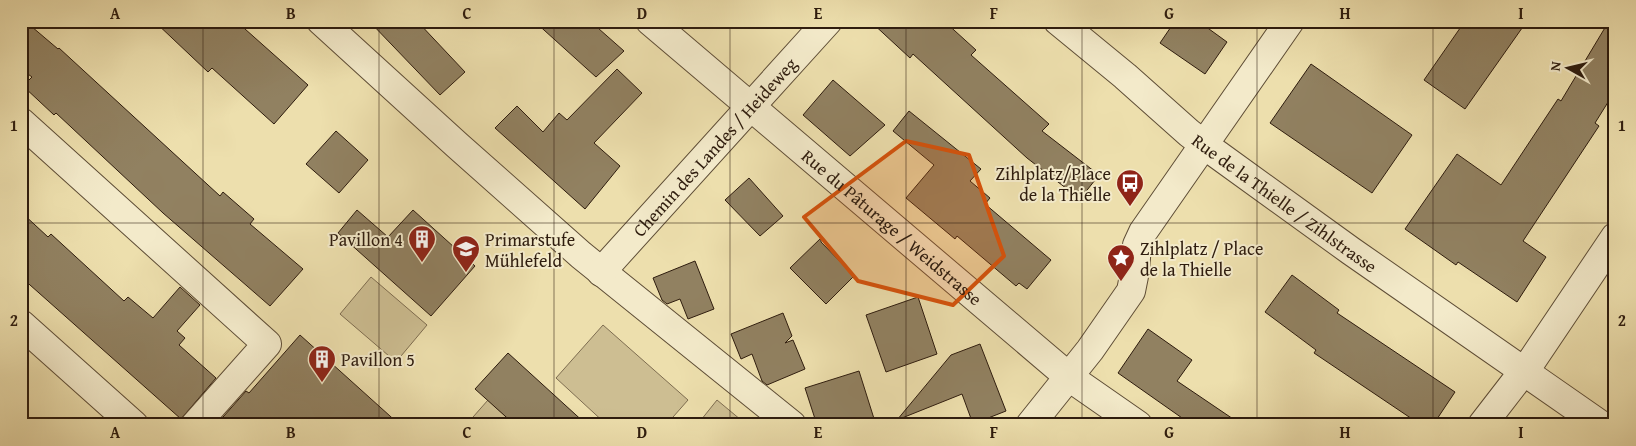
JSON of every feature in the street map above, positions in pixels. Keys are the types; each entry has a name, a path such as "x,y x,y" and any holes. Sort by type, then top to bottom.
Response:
{"street":[{"path":"321,21 457,146 601,272 792,425"},
{"name":"Rue du Pâturage / Weidstrasse","path":"650,21 1069,377 1138,425"},
{"name":"Chemin des Landes / Heideweg","path":"601,272 828,21"},
{"name":"Rue de la Thielle / Zihlstrasse","path":"1058,21 1204,145 1350,251 1601,425"},
{"path":"1030,425 1090,350 1131,291 1137,245 1143,232 1290,21"},
{"path":"21,122 267,344 195,425"},
{"path":"1482,425 1532,359 1615,237"},
{"path":"21,324 134,425"}],"highlighted area":[{"path":"906,141 969,155 1004,256 953,305 858,281 804,217"}],"shaded area":[{"path":"371,277 427,325 396,362 340,314"},
{"path":"603,325 688,400 666,425 607,425 556,378"},
{"path":"488,400 515,425 466,425"},
{"path":"717,400 747,425 697,425"}],"building":[{"path":"21,21 25,21 59,48 220,196 223,192 254,219 250,224 303,269 270,306 163,213 56,113 54,115 23,86 32,77 21,69"},
{"path":"154,21 236,21 308,85 274,124 212,68 208,72"},
{"path":"369,21 417,21 465,72 440,95"},
{"path":"534,21 590,21 624,51 596,77"},
{"path":"870,21 944,21 976,50 971,55 1049,124 1042,131 1099,175 1080,199 1027,158 913,54 910,58"},
{"path":"1175,21 1198,21 1227,42 1205,74 1160,43"},
{"path":"1465,21 1527,21 1465,109 1424,80"},
{"path":"1609,21 1615,21 1615,91 1595,123 1599,126 1523,241 1546,257 1517,302 1458,262 1456,265 1405,229 1457,154 1501,185 1558,99 1561,101"},
{"path":"1311,64 1412,135 1372,193 1270,123"},
{"path":"617,69 642,93 594,143 620,166 585,209 495,128 517,106 543,132 559,113 567,120"},
{"path":"833,80 885,125 850,156 803,115"},
{"path":"909,111 981,169 970,181 990,198 985,204 1051,260 1027,289 1019,283 1016,286 957,236 955,239 906,198 934,165 893,131"},
{"path":"336,131 368,160 339,193 306,164"},
{"path":"749,178 783,216 760,236 725,200"},
{"name":"Pavillon 4","path":"357,210 388,237 413,210 475,266 431,316 338,233"},
{"path":"21,212 48,237 51,234 124,301 128,297 153,318 180,287 200,305 177,331 185,338 179,345 216,378 181,419 21,277"},
{"path":"821,238 821,242 854,276 826,304 790,268"},
{"path":"695,261 714,309 688,319 680,299 667,304 662,300 653,278"},
{"path":"1292,275 1339,310 1337,313 1455,392 1433,425 1421,425 1314,353 1316,350 1265,312"},
{"path":"918,297 937,354 886,372 866,315"},
{"path":"783,313 792,336 785,343 793,340 805,369 767,385 762,381 752,354 741,359 731,334"},
{"path":"1148,329 1192,360 1177,381 1242,425 1192,425 1118,373"},
{"path":"300,335 400,425 216,425 246,391 249,393"},
{"path":"980,344 1006,411 973,424 962,394 897,420 951,355"},
{"path":"508,353 587,425 515,425 475,389"},
{"path":"859,371 876,425 817,425 805,388"}],"place":[{"name":"Zihlplatz/Place de la Thielle","path":"1130,207"},
{"name":"Pavillon 4","path":"422,263"},
{"name":"Primarstufe Mühlefeld","path":"466,273"},
{"name":"Zihlplatz / Place de la Thielle","path":"1121,282"},
{"name":"Pavillon 5","path":"322,383"}]}
